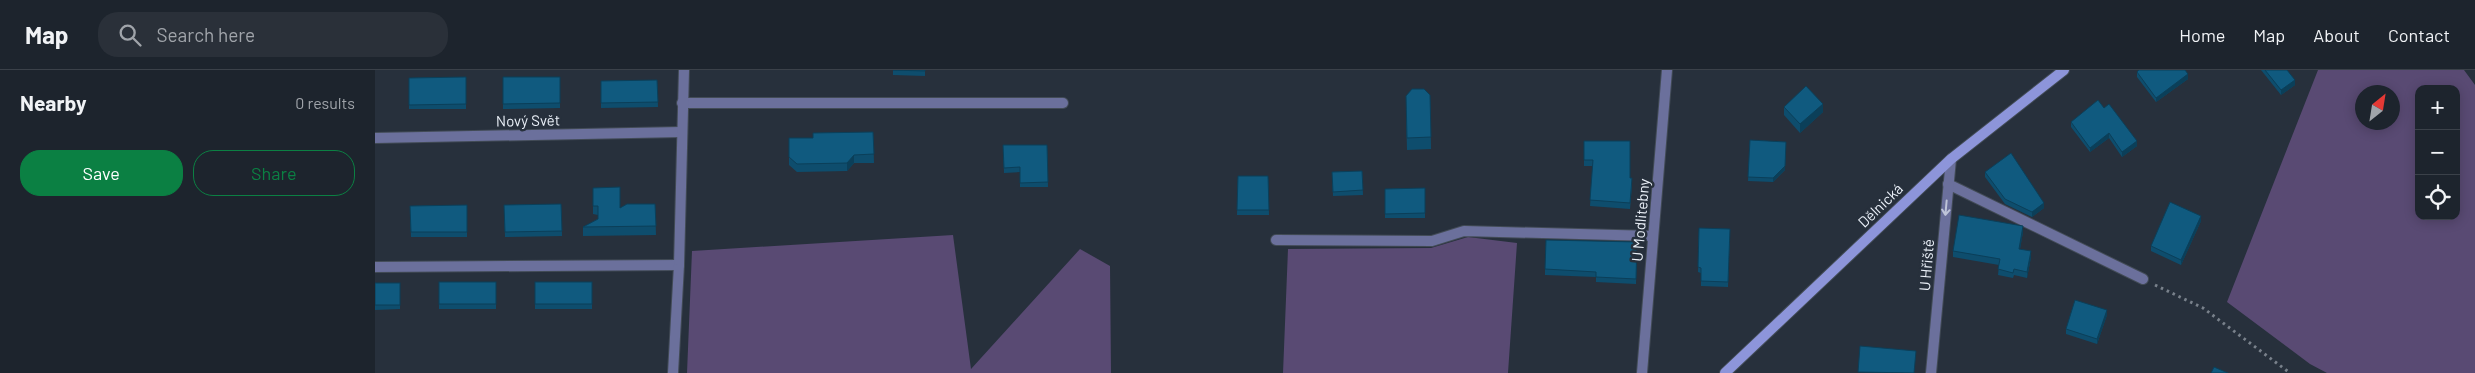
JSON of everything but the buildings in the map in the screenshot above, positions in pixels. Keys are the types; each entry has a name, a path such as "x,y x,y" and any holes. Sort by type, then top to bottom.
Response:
{"street":[{"path":"673,373 679,265 684,70"},
{"name":"U Modlitebny","path":"1642,373 1667,70"},
{"name":"Dělnická","path":"1725,373 1951,159 2064,70"},
{"path":"682,104 1063,103"},
{"name":"Nový Svět","path":"375,138 681,132"},
{"name":"U Hřiště","path":"1931,373 1951,159"},
{"path":"1948,184 2143,279"},
{"path":"1276,240 1432,241 1464,231 1653,236"},
{"path":"375,268 679,265"}],"path":[{"path":"2143,279 2203,308 2290,373"}],"shaded area":[{"path":"2318,70 2464,70 2475,85 2475,373 2327,373 2310,364 2227,302"},
{"path":"953,235 971,369 1080,249 1110,266 1111,373 687,373 692,251"},
{"path":"1468,237 1517,243 1508,373 1283,373 1288,249 1431,248"}]}
